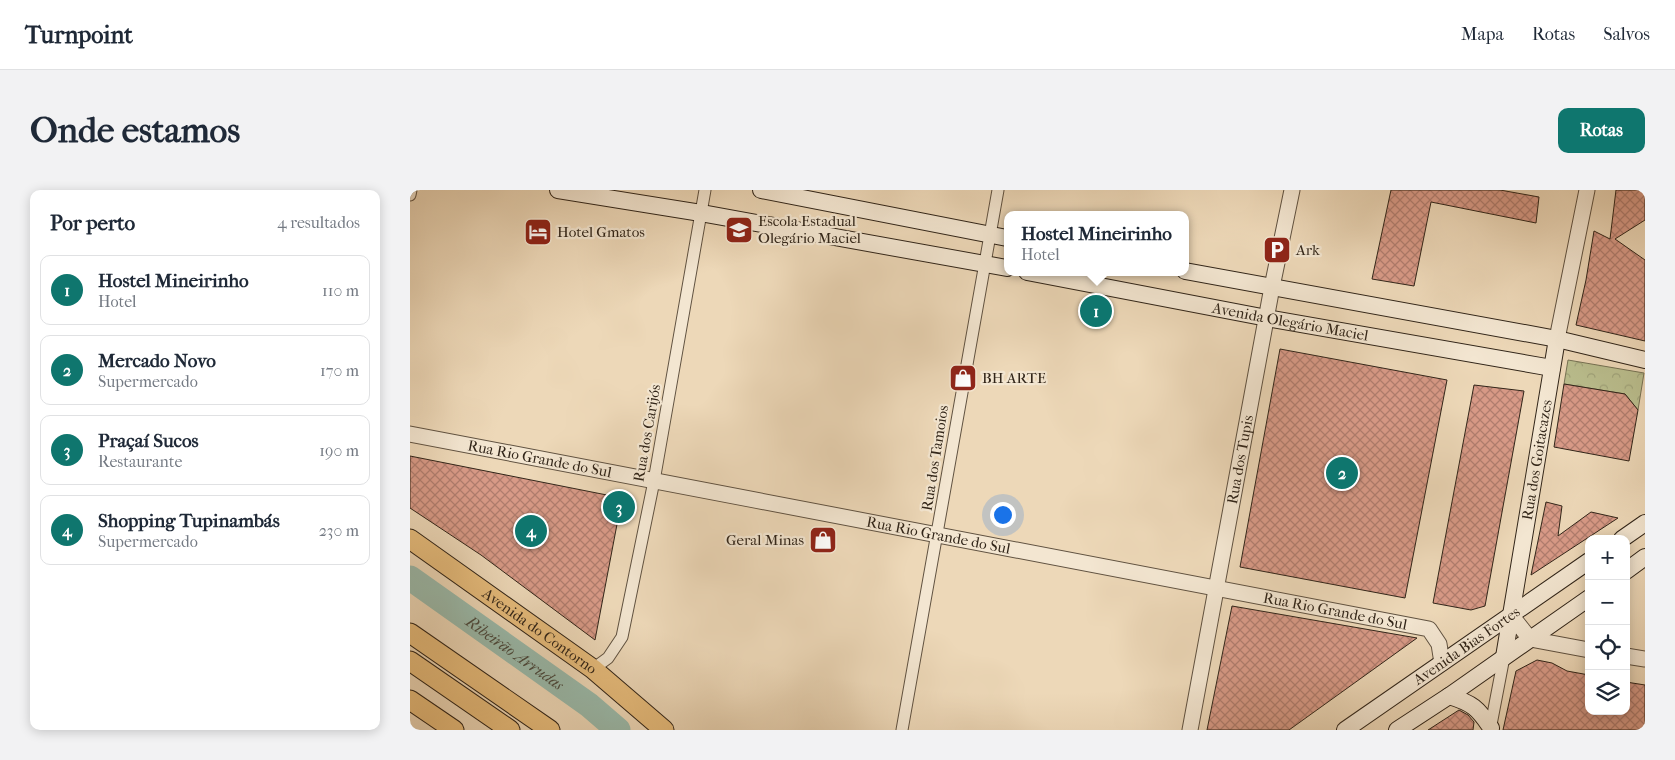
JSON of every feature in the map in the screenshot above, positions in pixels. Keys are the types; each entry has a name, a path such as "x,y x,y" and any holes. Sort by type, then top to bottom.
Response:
{"main road":[{"path":"558,190 701,212 1004,267"},
{"path":"761,190 1004,237"},
{"name":"Avenida Olegário Maciel","path":"1189,272 1557,339 1645,360"},
{"name":"Avenida Olegário Maciel","path":"1048,276 1267,318 1552,368"},
{"name":"Rua dos Goitacazes","path":"1504,657 1557,339"},
{"path":"1628,535 1645,523"},
{"name":"Avenida do Contorno","path":"410,539 593,669 664,730"},
{"path":"1630,568 1645,557"},
{"name":"Avenida Bias Fortes","path":"1345,730 1585,564"},
{"name":"Avenida Bias Fortes","path":"1397,730 1585,601"},
{"path":"410,634 550,730"},
{"path":"410,661 510,730"},
{"path":"1449,696 1468,702 1481,713 1490,729"},
{"path":"410,700 454,730"}],"street":[{"path":"410,196 411,190"},
{"name":"Rua dos Carijós","path":"593,669 608,658 622,637 654,481 705,190"},
{"name":"Rua dos Tamoios","path":"902,730 998,190"},
{"name":"Rua dos Tupis","path":"1190,730 1272,287 1292,190"},
{"name":"Rua dos Goitacazes","path":"1557,339 1587,190"},
{"name":"Rua Rio Grande do Sul","path":"410,434 1429,629 1439,644 1442,663"},
{"path":"1511,615 1530,639 1585,649"},
{"name":"Rua dos Goitacazes","path":"1490,729 1504,657"},
{"path":"1630,657 1645,659"}],"green space":[{"path":"1568,360 1644,373 1638,410 1625,394 1564,384"}],"building":[{"path":"1391,190 1500,190 1539,197 1536,223 1431,202 1414,286 1372,279"},
{"path":"1616,190 1645,190 1645,220 1615,239 1645,260 1645,341 1576,325 1594,231 1610,239"},
{"path":"1280,349 1447,380 1405,598 1240,567"},
{"path":"1564,384 1625,394 1638,410 1629,461 1554,447"},
{"path":"1474,385 1524,391 1485,606 1471,610 1433,603"},
{"path":"410,456 622,498 595,640 481,555 410,508"},
{"path":"1546,502 1562,506 1558,536 1591,512 1618,518 1592,535 1585,535 1585,540 1531,575"},
{"path":"1232,606 1417,638 1289,730 1207,730"},
{"path":"1537,660 1552,663 1567,671 1585,674 1585,715 1630,715 1630,683 1645,685 1645,730 1503,730 1516,671"},
{"path":"1459,710 1468,715 1474,722 1473,730 1428,730"}],"waterway":[{"name":"Ribeirão Arrudas","path":"410,578 589,705 618,730"}],"place":[{"name":"Escola Estadual Olegário Maciel","path":"739,230"},
{"name":"Hotel Gmatos","path":"538,232"},
{"name":"Ark","path":"1277,250"},
{"name":"Hostel Mineirinho","path":"1096,311"},
{"name":"BH ARTE","path":"963,378"},
{"name":"Mercado Novo","path":"1342,473"},
{"name":"Praçaí Sucos","path":"619,507"},
{"name":"Shopping Tupinambás","path":"531,531"},
{"name":"Geral Minas","path":"823,540"}]}
